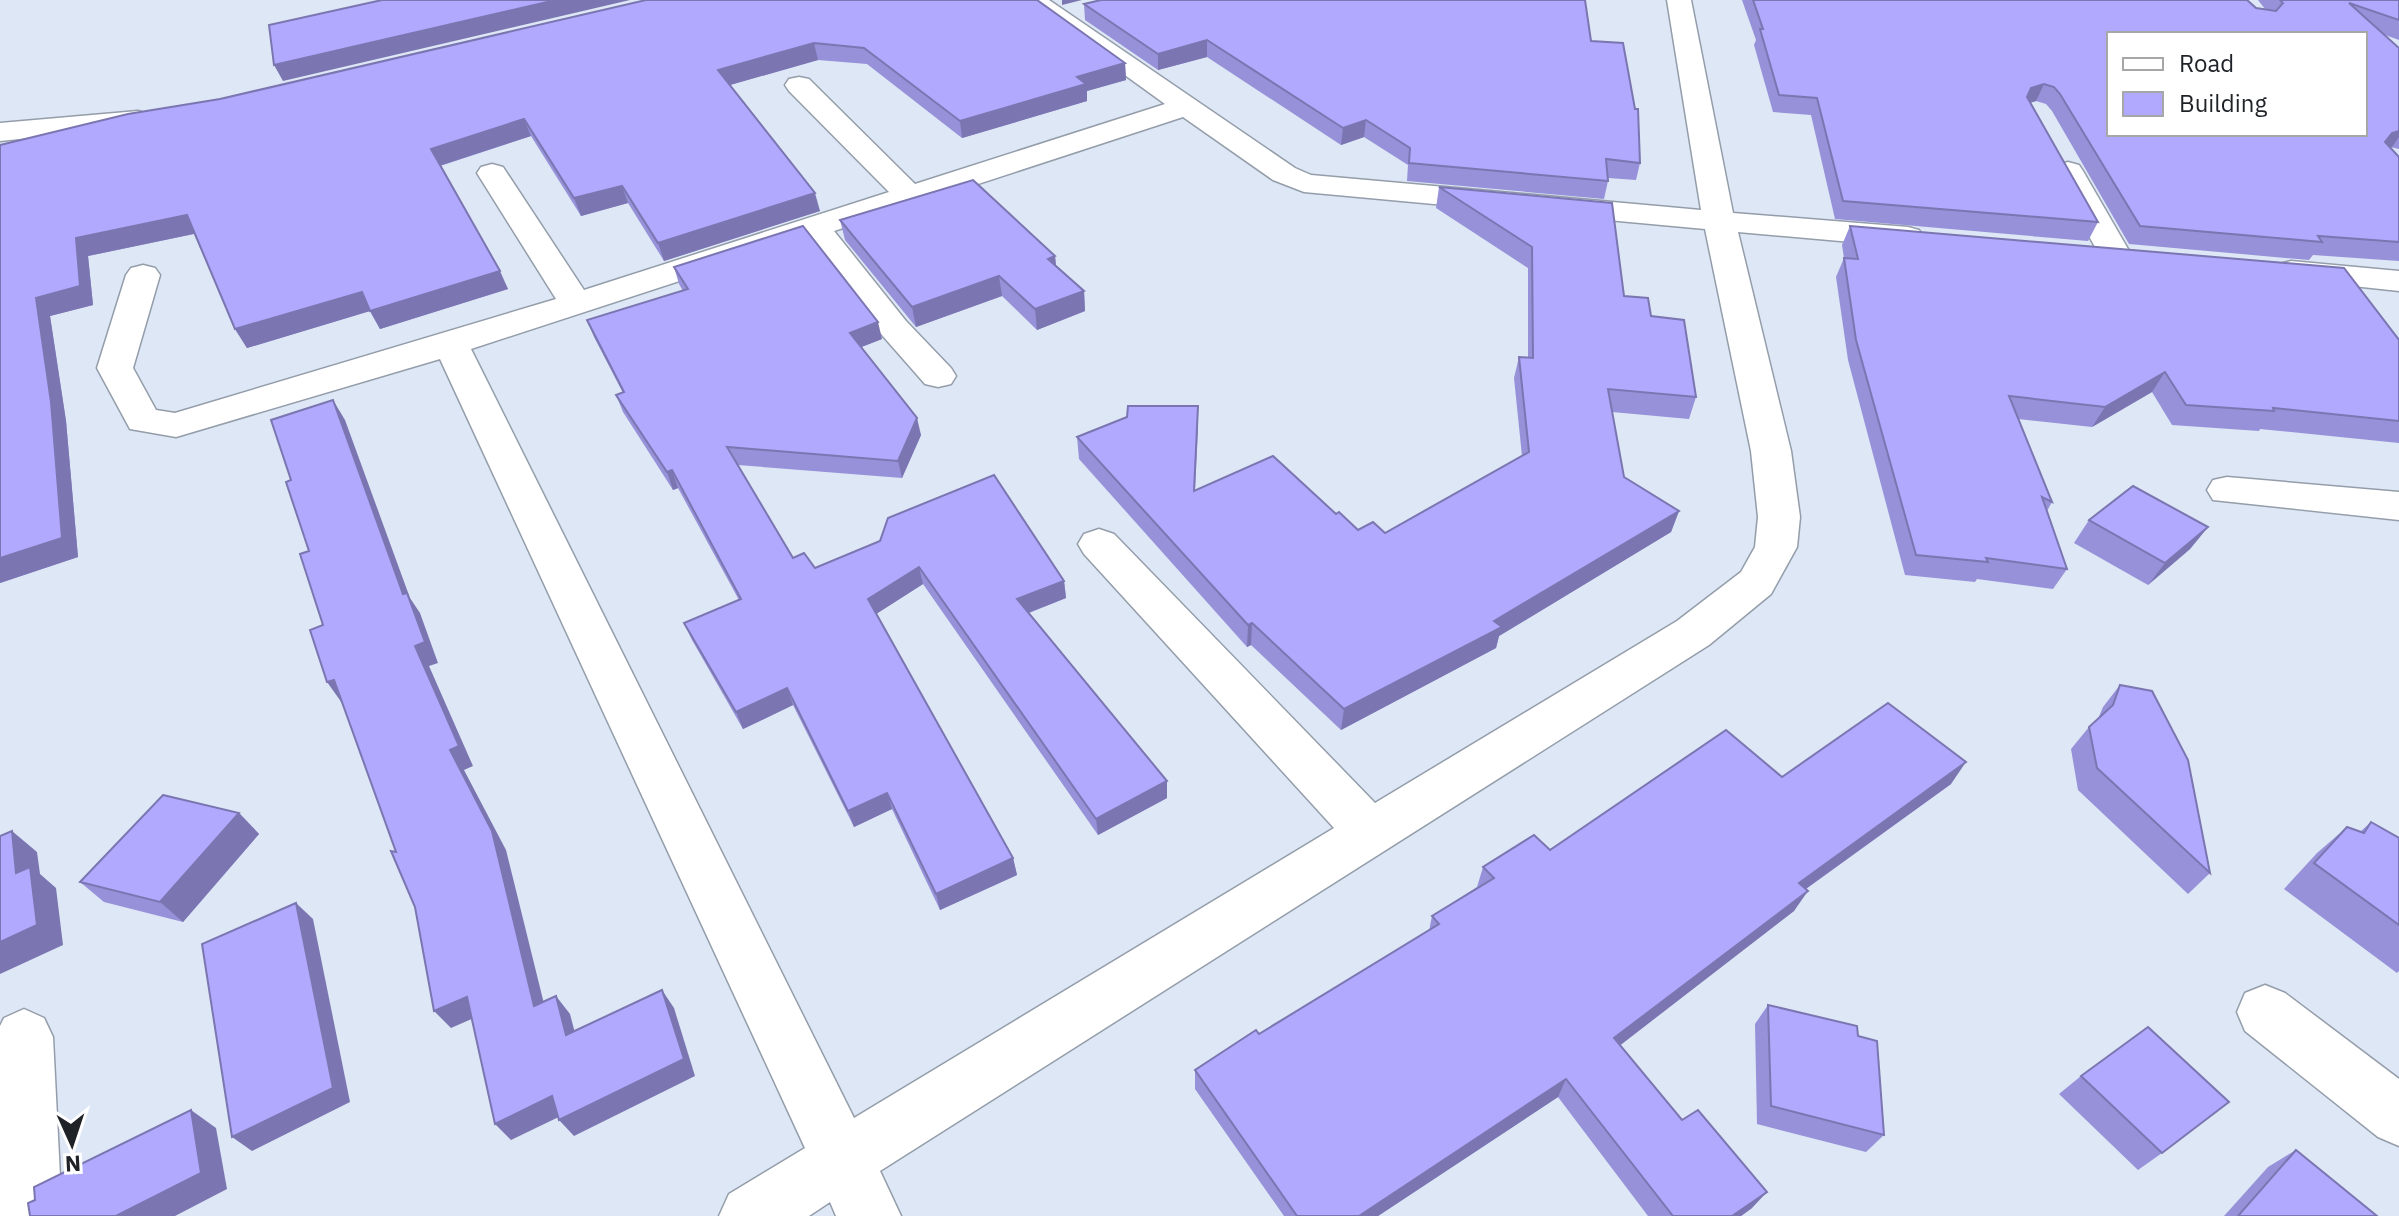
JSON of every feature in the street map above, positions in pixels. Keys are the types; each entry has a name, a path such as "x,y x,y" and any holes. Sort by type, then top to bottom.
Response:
{"street":[{"path":"1033,0 1071,14 1185,107 1284,174 1304,183 1942,240"},
{"path":"751,1216 1693,633 1756,583 1776,547 1779,517 1771,451 1719,220 1679,0"},
{"path":"799,85 910,196"},
{"path":"143,275 115,368 143,420 176,425 451,344 1185,107"},
{"path":"0,132 163,117"},
{"path":"2057,152 2116,256"},
{"path":"492,173 576,303"},
{"path":"814,226 894,328 938,376"},
{"path":"2256,268 2398,281"},
{"path":"451,344 869,1216"},
{"path":"2227,490 2399,506"},
{"path":"1099,544 1369,831"},
{"path":"2265,1012 2399,1116"},
{"path":"24,1037 30,1216"}],"building":[{"path":"382,0 556,0 274,65 269,25"},
{"path":"646,0 1037,0 1125,63 1077,77 1086,84 960,121 864,48 814,43 718,70 815,193 658,243 622,186 574,198 524,119 431,149 500,271 370,311 362,292 235,329 187,215 76,238 80,286 36,298 51,402 62,538 0,558 0,145 128,114 220,99"},
{"path":"1101,0 1585,0 1591,41 1623,43 1635,109 1638,109 1640,163 1606,159 1608,181 1409,163 1410,148 1366,120 1343,128 1207,40 1158,54 1084,4"},
{"path":"1753,0 2247,0 2256,8 2276,11 2283,3 2280,0 2399,0 2399,20 2349,3 2399,48 2399,131 2392,133 2385,142 2399,157 2399,242 2318,236 2322,242 2140,226 2060,94 2054,87 2044,84 2031,88 2027,97 2098,222 1843,201 1817,98 1779,95 1760,29 1763,29"},
{"path":"973,180 1055,256 1048,259 1084,291 1035,309 999,276 912,307 840,220"},
{"path":"1439,187 1612,203 1624,296 1648,298 1651,316 1684,320 1696,397 1608,389 1624,477 1679,511 1494,621 1502,627 1344,709 1252,623 1248,625 1077,437 1127,417 1128,406 1198,406 1194,491 1273,456 1358,530 1373,522 1385,533 1529,452 1519,357 1533,358 1532,247"},
{"path":"803,226 878,322 850,333 917,418 898,461 727,447 793,558 804,553 815,568 880,541 888,518 994,475 1064,581 1017,599 1167,781 1096,819 919,567 868,599 1013,858 936,894 887,793 848,811 787,688 736,712 684,623 741,599 672,470 667,472 616,395 624,392 587,320 688,289 674,267"},
{"path":"1850,226 2344,268 2399,340 2399,421 2273,408 2274,411 2186,405 2165,372 2105,407 2009,396 2052,502 2042,497 2067,569 1986,558 1988,562 1916,555 1856,340 1844,258 1858,259"},
{"path":"333,400 403,594 407,593 425,642 415,646 459,746 450,750 492,831 534,1006 556,996 566,1035 662,990 684,1059 559,1120 552,1096 495,1124 467,997 434,1011 415,907 391,851 396,852 334,680 327,682 310,630 323,625 300,554 309,551 286,482 291,480 271,420"},
{"path":"2133,486 2208,527 2165,563 2089,520"},
{"path":"2120,685 2152,691 2188,760 2210,873 2097,768 2089,727 2113,705"},
{"path":"1888,703 1966,762 1799,883 1808,891 1614,1038 1682,1120 1698,1110 1767,1192 1732,1216 1673,1216 1566,1079 1359,1216 1297,1216 1195,1070 1256,1030 1259,1034 1439,924 1432,916 1494,878 1483,867 1534,835 1550,850 1726,730 1782,777"},
{"path":"163,795 239,813 160,902 80,882"},
{"path":"2371,822 2399,838 2399,925 2314,863 2347,827 2364,833"},
{"path":"12,831 16,873 30,867 37,925 0,942 0,836"},
{"path":"296,903 333,1088 232,1137 202,944"},
{"path":"1768,1005 1857,1026 1858,1036 1877,1041 1884,1135 1771,1106"},
{"path":"2148,1027 2229,1102 2162,1153 2081,1076"},
{"path":"191,1110 201,1173 116,1216 30,1216 28,1203 35,1200 34,1187"},
{"path":"2296,1150 2377,1216 2238,1216"}]}
